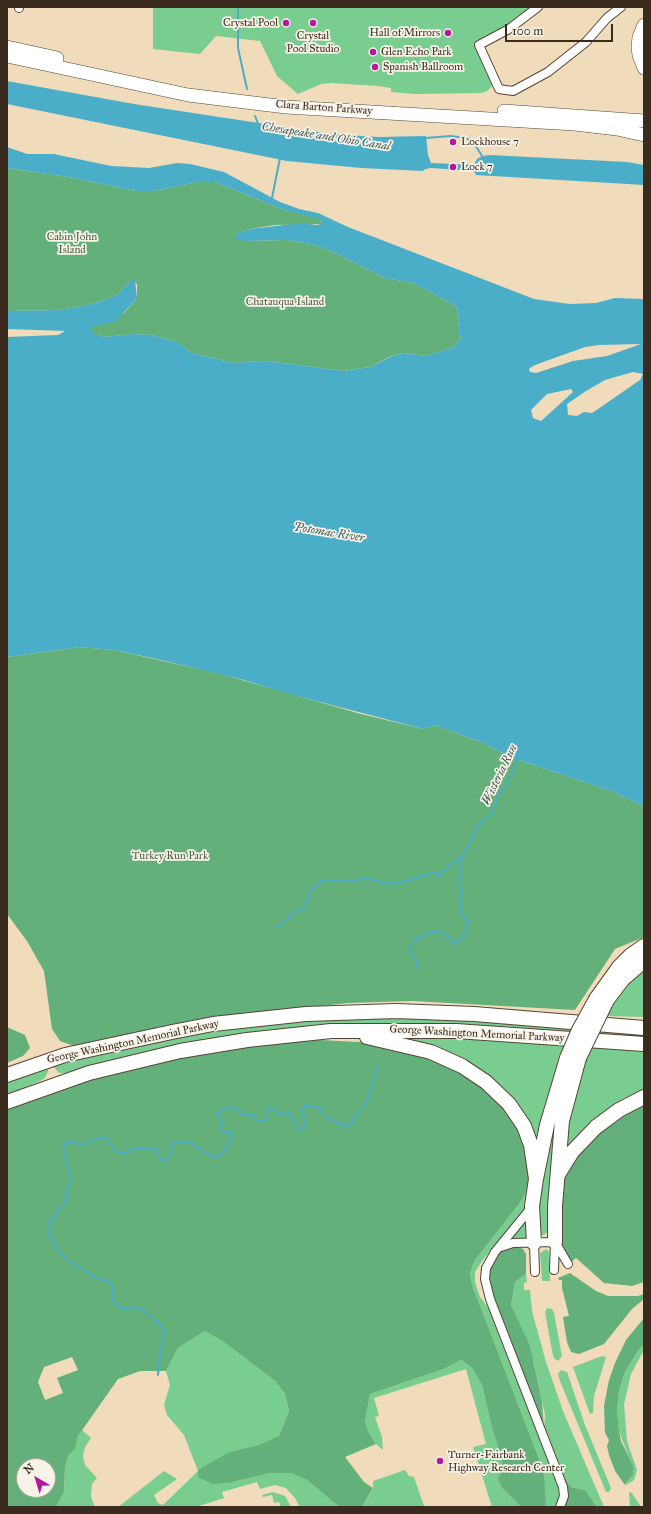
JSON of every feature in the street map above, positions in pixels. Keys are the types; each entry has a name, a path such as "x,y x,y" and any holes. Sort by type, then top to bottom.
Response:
{"highway":[{"path":"644,25 639,37 638,47 639,55 644,68"},
{"name":"Clara Barton Parkway","path":"7,47 175,84 265,97 567,114 644,121"},
{"name":"Clara Barton Parkway","path":"7,56 188,95 286,107 576,124 644,135"},
{"path":"486,118 507,125"},
{"path":"558,130 579,128 617,130"},
{"path":"534,1243 532,1206 547,1125 573,1058 591,1029 601,999 619,967 631,955 644,946"},
{"path":"601,999 644,961"},
{"name":"George Washington Memorial Parkway","path":"7,1075 65,1055 172,1032 213,1024 306,1014 396,1011 474,1014 644,1028"},
{"path":"608,1025 644,1024"},
{"path":"331,1031 414,1046 445,1057 474,1074 503,1097 517,1115 531,1145 536,1179"},
{"name":"George Washington Memorial Parkway","path":"7,1102 89,1073 180,1051 247,1040 331,1031 456,1031 644,1044"},
{"path":"554,1242 557,1175 562,1121 573,1058"},
{"path":"557,1175 572,1152 596,1127 619,1110 644,1096"}],"street":[{"path":"538,7 509,29 479,45 496,84 499,89 503,91 513,91 548,72 586,42 607,18 621,7"},
{"path":"532,1206 528,1214 498,1248 486,1268 486,1285 559,1475 563,1487 560,1507"},
{"path":"498,1248 513,1243 554,1242"},
{"path":"554,1242 568,1264"},
{"path":"554,1242 554,1270"},
{"path":"534,1243 535,1272"}],"green space":[{"name":"Glen Echo Park","path":"153,7 533,7 506,26 475,42 492,86 487,91 482,93 415,94 391,92 391,88 378,86 330,83 321,84 298,94 277,76 260,41 216,36 200,54 153,49"},
{"path":"7,168 68,177 136,191 154,191 197,182 215,182 284,210 314,216 321,219 322,224 275,225 250,229 236,234 245,241 287,240 311,244 331,251 385,278 413,283 456,306 459,320 458,328 461,338 454,347 426,356 404,353 389,357 370,367 343,371 259,361 233,363 191,353 177,342 152,335 134,334 104,337 94,334 91,327 124,313 137,298 137,284 131,280 119,294 105,300 83,306 59,310 7,311"},
{"name":"Turkey Run Park","path":"80,647 114,650 221,674 361,714 423,729 435,725 483,743 513,758 611,791 644,806 644,937 615,949 575,1010 413,1001 348,1003 193,1020 74,1046 60,1041 52,1029 44,971 27,941 7,914 7,657"},
{"path":"644,967 644,1017 604,1016 615,997"},
{"path":"334,1016 417,1017 644,1032 644,1040 383,1026 68,1073 59,1073 54,1067 55,1063 179,1033"},
{"path":"7,1027 25,1035 30,1048 23,1056 7,1063"},
{"path":"394,1036 569,1041 536,1155"},
{"path":"321,1040 377,1043 443,1059 497,1096 527,1140 531,1184 528,1184 525,1194 519,1204 475,1260 470,1273 472,1285 539,1459 544,1476 546,1507 521,1507 503,1489 498,1479 502,1470 502,1459 492,1428 482,1385 472,1368 461,1360 444,1369 370,1394 365,1422 369,1433 376,1444 345,1457 364,1482 373,1488 362,1507 338,1506 307,1480 291,1473 270,1473 233,1482 213,1484 198,1477 198,1471 203,1467 230,1452 258,1445 279,1436 289,1411 285,1394 275,1381 224,1342 205,1331 178,1348 166,1371 140,1371 118,1379 78,1436 75,1449 68,1456 65,1468 64,1492 56,1507 7,1507 7,1109 121,1069 176,1056 283,1041","holes":["72,1357 78,1370 57,1378 63,1393 45,1400 38,1382 44,1367"]},
{"path":"591,1043 644,1048 644,1091 564,1155 565,1126"},
{"path":"48,1068 48,1072 44,1079 7,1096 7,1080"},
{"path":"561,1085 549,1230 544,1235 541,1235 538,1233 537,1228 541,1170"},
{"path":"644,1101 644,1282 632,1286 604,1283 576,1258 571,1262 563,1247 559,1233 562,1176 588,1139"},
{"path":"528,1184 531,1184 529,1201 524,1211 484,1258 475,1272 475,1282 480,1297 491,1311 553,1469 560,1492 557,1507 546,1507 539,1459 472,1285 470,1273 475,1260 519,1204 525,1194"},
{"path":"523,1222 526,1224 526,1238 510,1238"},
{"path":"517,1246 523,1249 526,1254 526,1274 515,1282 511,1305 530,1346 542,1401 544,1429 488,1280 490,1265 495,1256 504,1248"},
{"path":"546,1249 549,1252 550,1281 542,1281 540,1253"},
{"path":"570,1273 596,1291 608,1296 638,1296 644,1294 644,1299 632,1309 604,1344 579,1354 571,1352 567,1342 563,1317 569,1316 562,1288 562,1280 559,1280 558,1278"},
{"path":"526,1274 527,1282 524,1283 524,1290 530,1290 532,1311 546,1362 563,1411 604,1507 597,1507 585,1490 571,1487 563,1475 544,1429 545,1415 534,1363 511,1305 515,1282"},
{"path":"547,1308 552,1309 554,1313 562,1356 558,1361 554,1358 552,1351 545,1312"},
{"path":"644,1318 644,1345 639,1349 625,1372 619,1391 617,1411 619,1431 621,1441 634,1468 633,1474 625,1485 615,1471 609,1455 607,1446 609,1440 605,1433 604,1406 609,1380 615,1363 626,1340"},
{"path":"205,1331 224,1342 275,1381 285,1394 289,1411 279,1436 258,1445 230,1452 233,1482 270,1473 291,1473 307,1480 338,1506 347,1507 299,1506 295,1498 286,1488 275,1485 260,1489 257,1482 222,1492 224,1498 196,1507 118,1507 164,1471 177,1479 154,1495 158,1503 163,1505 198,1471 184,1435 167,1415 164,1405 170,1385 166,1371 178,1348"},
{"path":"644,1345 644,1350 631,1374 624,1404 627,1441 637,1470 634,1480 626,1485 634,1471 619,1431 617,1411 619,1391 625,1372 639,1349"},
{"path":"602,1356 606,1357 594,1396 593,1413 590,1414 573,1367"},
{"path":"461,1360 472,1368 482,1385 492,1428 502,1459 503,1489 521,1507 492,1507 473,1447 486,1444 466,1369 374,1398 379,1416 375,1417 382,1437 383,1450 376,1444 369,1433 365,1422 370,1394 444,1369"},
{"path":"561,1370 567,1372 585,1425 611,1488 609,1492 606,1492 560,1381 558,1374"},
{"path":"82,1430 91,1438 85,1447 83,1456 85,1465 97,1478 92,1484 91,1497 95,1507 56,1507 64,1492 65,1468 68,1456 75,1449 78,1436"},
{"path":"405,1470 409,1476 414,1477 424,1506 362,1507 373,1489 373,1481"},
{"path":"563,1475 571,1487 585,1490 597,1507 565,1507 567,1497"},
{"path":"273,1492 285,1496 291,1507 281,1507 279,1502 274,1503 272,1495 263,1497 262,1495"},
{"path":"629,1492 632,1493 641,1507 630,1507"}],"water":[{"name":"Chesapeake and Ohio Canal","path":"7,81 134,104 331,134 378,137 426,136 428,155 431,163 474,165 477,159 482,156 490,155 627,162 644,165 644,185 476,175 474,171 431,168 423,171 361,168 287,161 7,104"},
{"name":"Potomac River","path":"7,147 27,154 54,154 111,166 149,168 177,163 190,164 224,172 280,202 299,209 318,213 348,227 534,299 570,304 596,303 615,298 644,299 644,806 611,791 513,758 483,743 435,725 423,729 286,693 244,680 161,660 114,650 80,647 7,657 7,337 58,335 65,331 7,329 7,311 59,310 83,306 105,300 119,294 131,280 135,280 137,298 116,321 91,327 94,334 104,337 134,334 152,335 177,342 191,353 233,363 259,361 343,371 370,367 390,357 404,353 426,356 454,347 461,338 458,328 459,320 456,306 413,283 385,278 331,251 311,244 287,240 245,241 235,238 236,234 250,229 302,223 316,225 322,224 321,219 284,210 215,182 197,182 154,191 136,191 68,177 7,168","holes":["641,344 607,356 573,361 536,373 530,372 529,369 533,366 585,347 599,345","633,372 643,374 640,380 592,413 584,412 577,416 568,415 567,404 605,380","571,389 573,392 541,421 533,418 531,410 547,394"]}],"waterway":[{"path":"238,7 238,48 247,89"},
{"path":"255,116 259,126"},
{"path":"426,138 450,136 466,138 474,143 482,156"},
{"path":"272,198 280,158 278,156"},
{"name":"Wisteria Run","path":"415,968 418,962 408,949 420,936 438,931 456,944 466,933 468,921 460,912 462,894 459,885 462,857 477,827 491,814 500,792 506,787 518,757"},
{"path":"277,927 295,912 304,908 310,893 321,881 354,881 365,878 388,884 407,881 435,872 440,877 444,870 462,857"},
{"name":"Wisteria Run","path":"158,1375 165,1330 144,1310 132,1307 122,1309 113,1301 113,1287 107,1280 94,1279 92,1275 66,1259 57,1249 49,1233 51,1219 57,1217 56,1211 61,1208 67,1199 66,1192 71,1181 63,1147 69,1141 83,1145 105,1137 117,1153 127,1153 133,1148 156,1149 158,1156 163,1161 169,1158 173,1143 191,1143 214,1158 223,1153 233,1136 230,1131 226,1133 221,1130 222,1121 218,1114 223,1108 235,1107 242,1115 251,1114 256,1120 267,1120 268,1107 281,1115 288,1112 299,1130 305,1126 302,1111 305,1105 320,1109 327,1118 348,1127 366,1103 378,1067"}],"place":[{"name":"Crystal Pool","path":"286,23"},
{"name":"Crystal Pool Studio","path":"313,23"},
{"name":"Hall of Mirrors","path":"448,33"},
{"name":"Glen Echo Park","path":"373,52"},
{"name":"Spanish Ballroom","path":"375,67"},
{"name":"Lockhouse 7","path":"453,142"},
{"name":"Lock 7","path":"453,167"},
{"name":"Turner-Fairbank Highway Research Center","path":"440,1461"}],"park label":[{"name":"Cabin John Island","path":"72,243"},
{"name":"Chatauqua Island","path":"285,302"}]}
